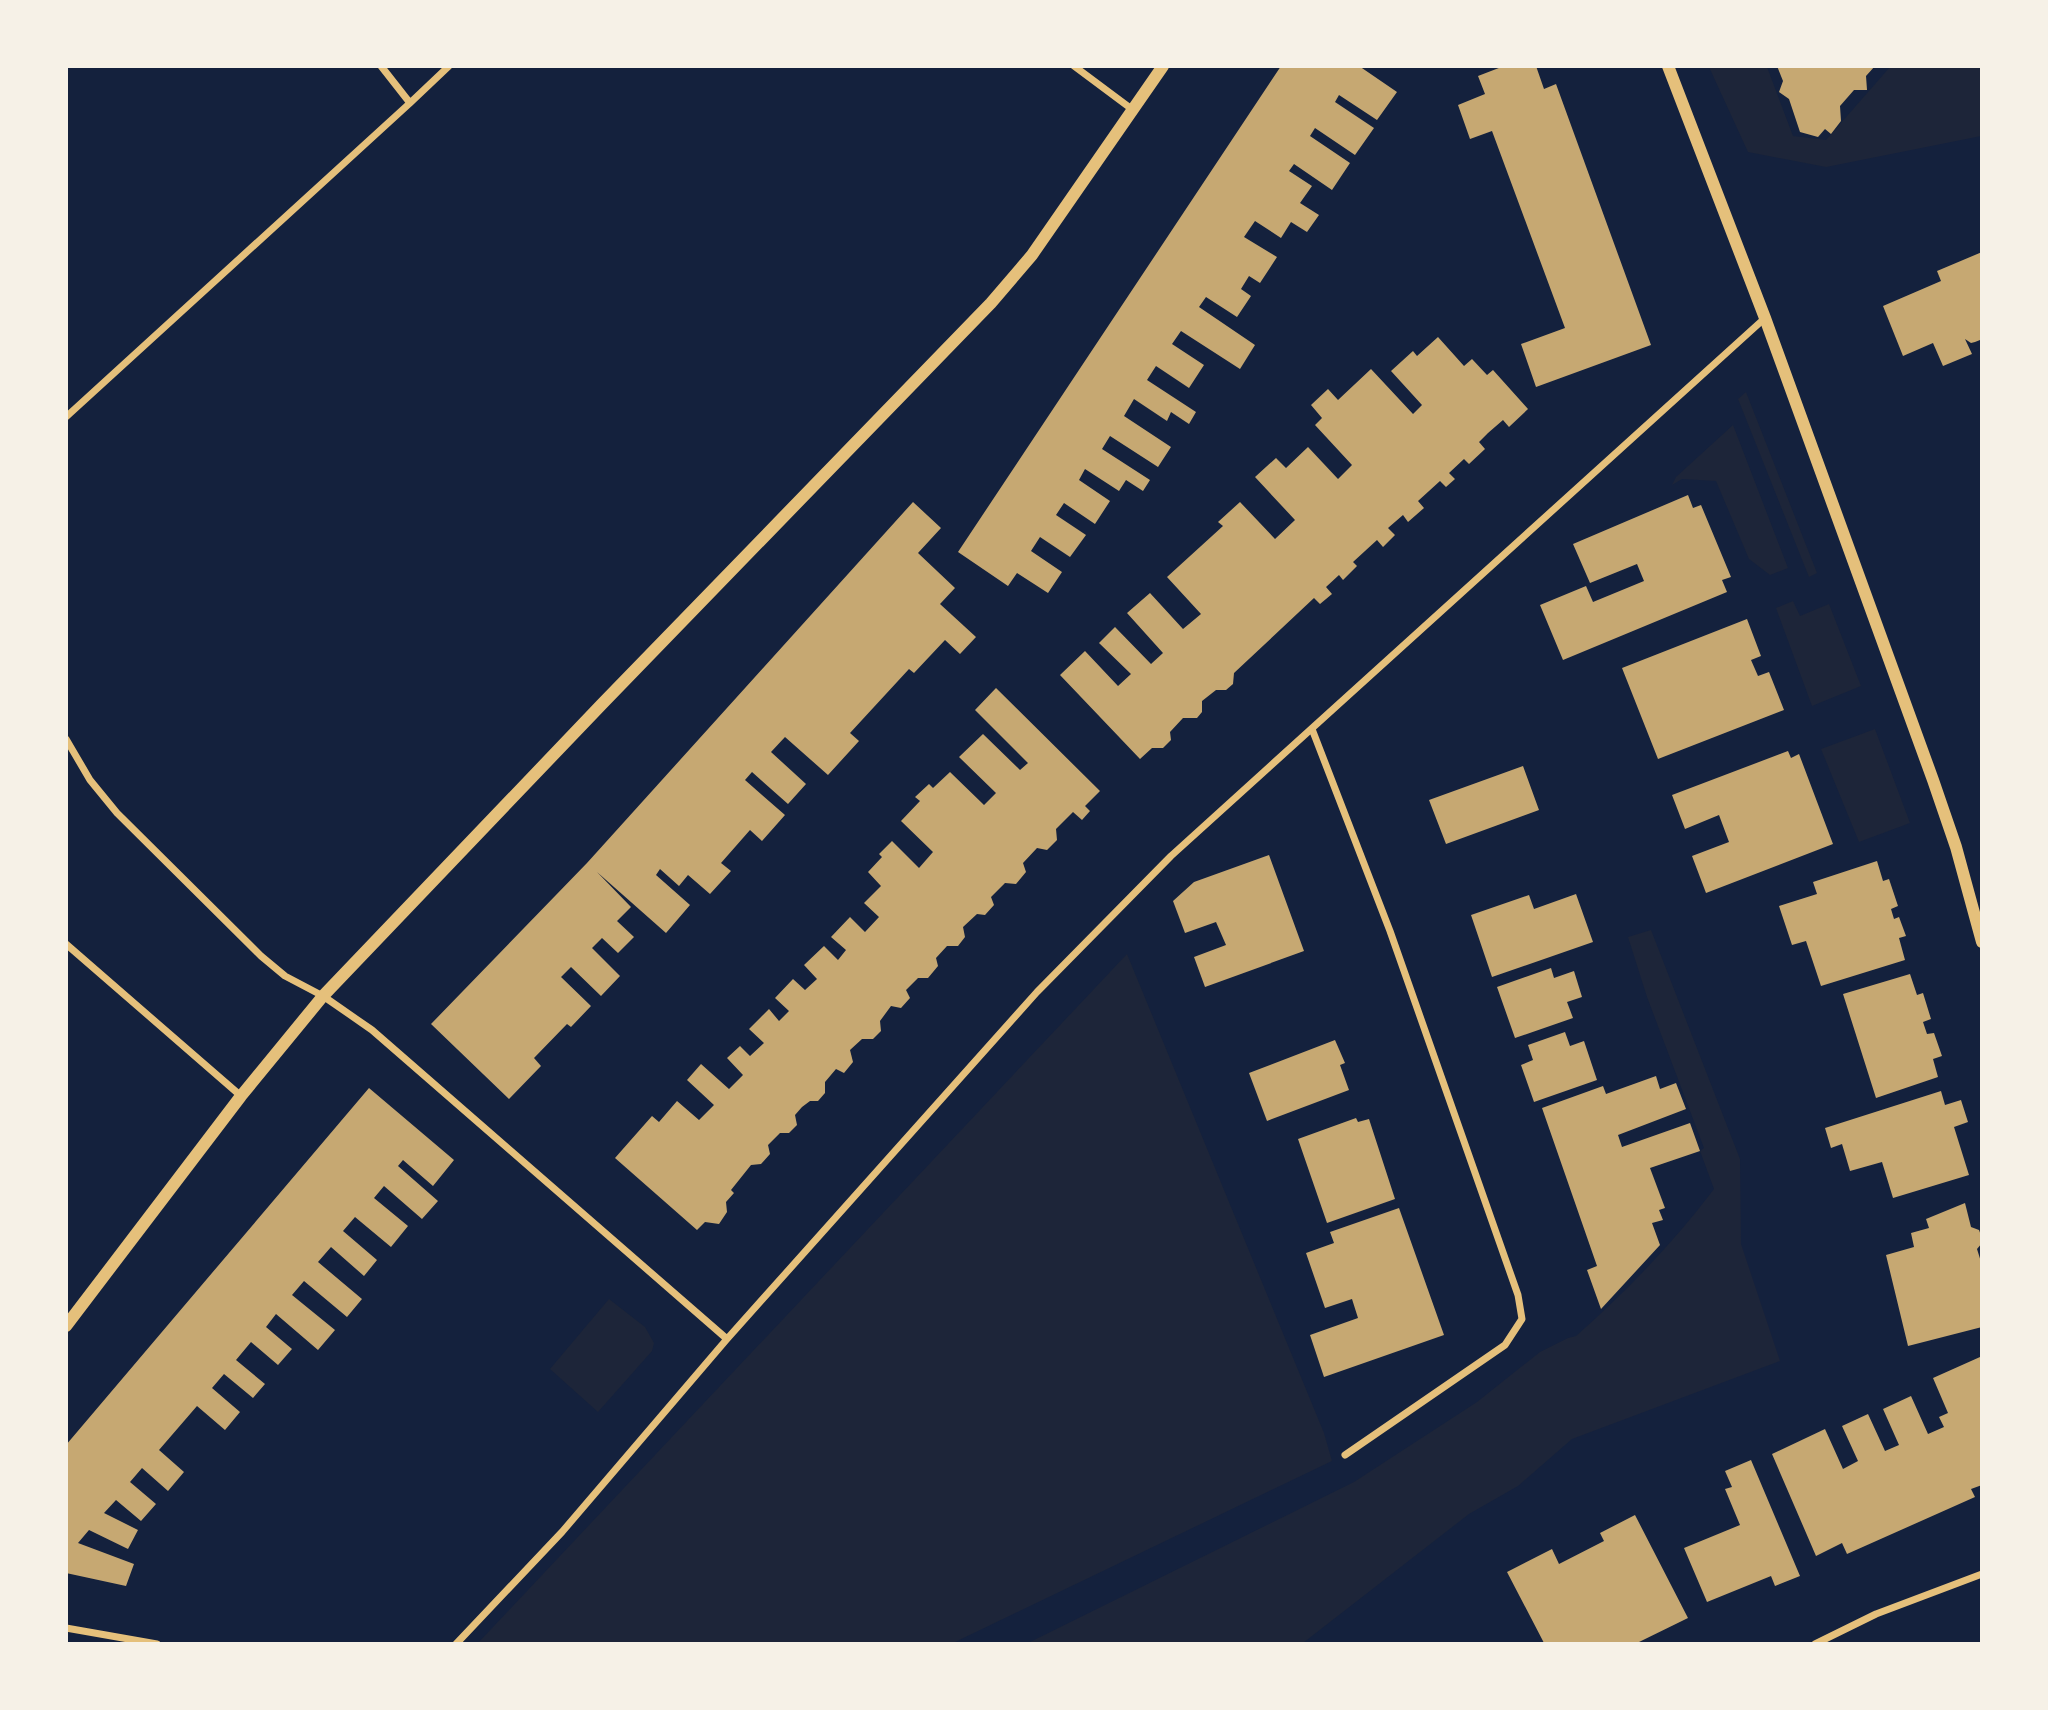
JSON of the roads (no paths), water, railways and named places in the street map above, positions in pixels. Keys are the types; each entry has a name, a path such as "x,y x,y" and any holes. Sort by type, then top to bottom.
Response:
{"street":[{"path":"381,66 410,103"},
{"path":"66,417 449,66"},
{"path":"1074,66 1133,111"},
{"path":"66,1326 241,1096 323,996 620,684 984,311 1032,255 1163,66"},
{"path":"1668,66 1765,318 1933,780 1956,847 1982,942"},
{"path":"456,1643 562,1532 727,1339 1037,992 1171,856 1765,318"},
{"path":"1312,729 1390,931 1518,1295 1522,1319 1505,1345 1345,1455"},
{"path":"67,742 90,780 110,804 261,956 285,976 323,996 372,1030 727,1339"},
{"path":"66,944 241,1096"},
{"path":"1815,1643 1876,1615 1982,1574"},
{"path":"66,1628 157,1643"}]}
